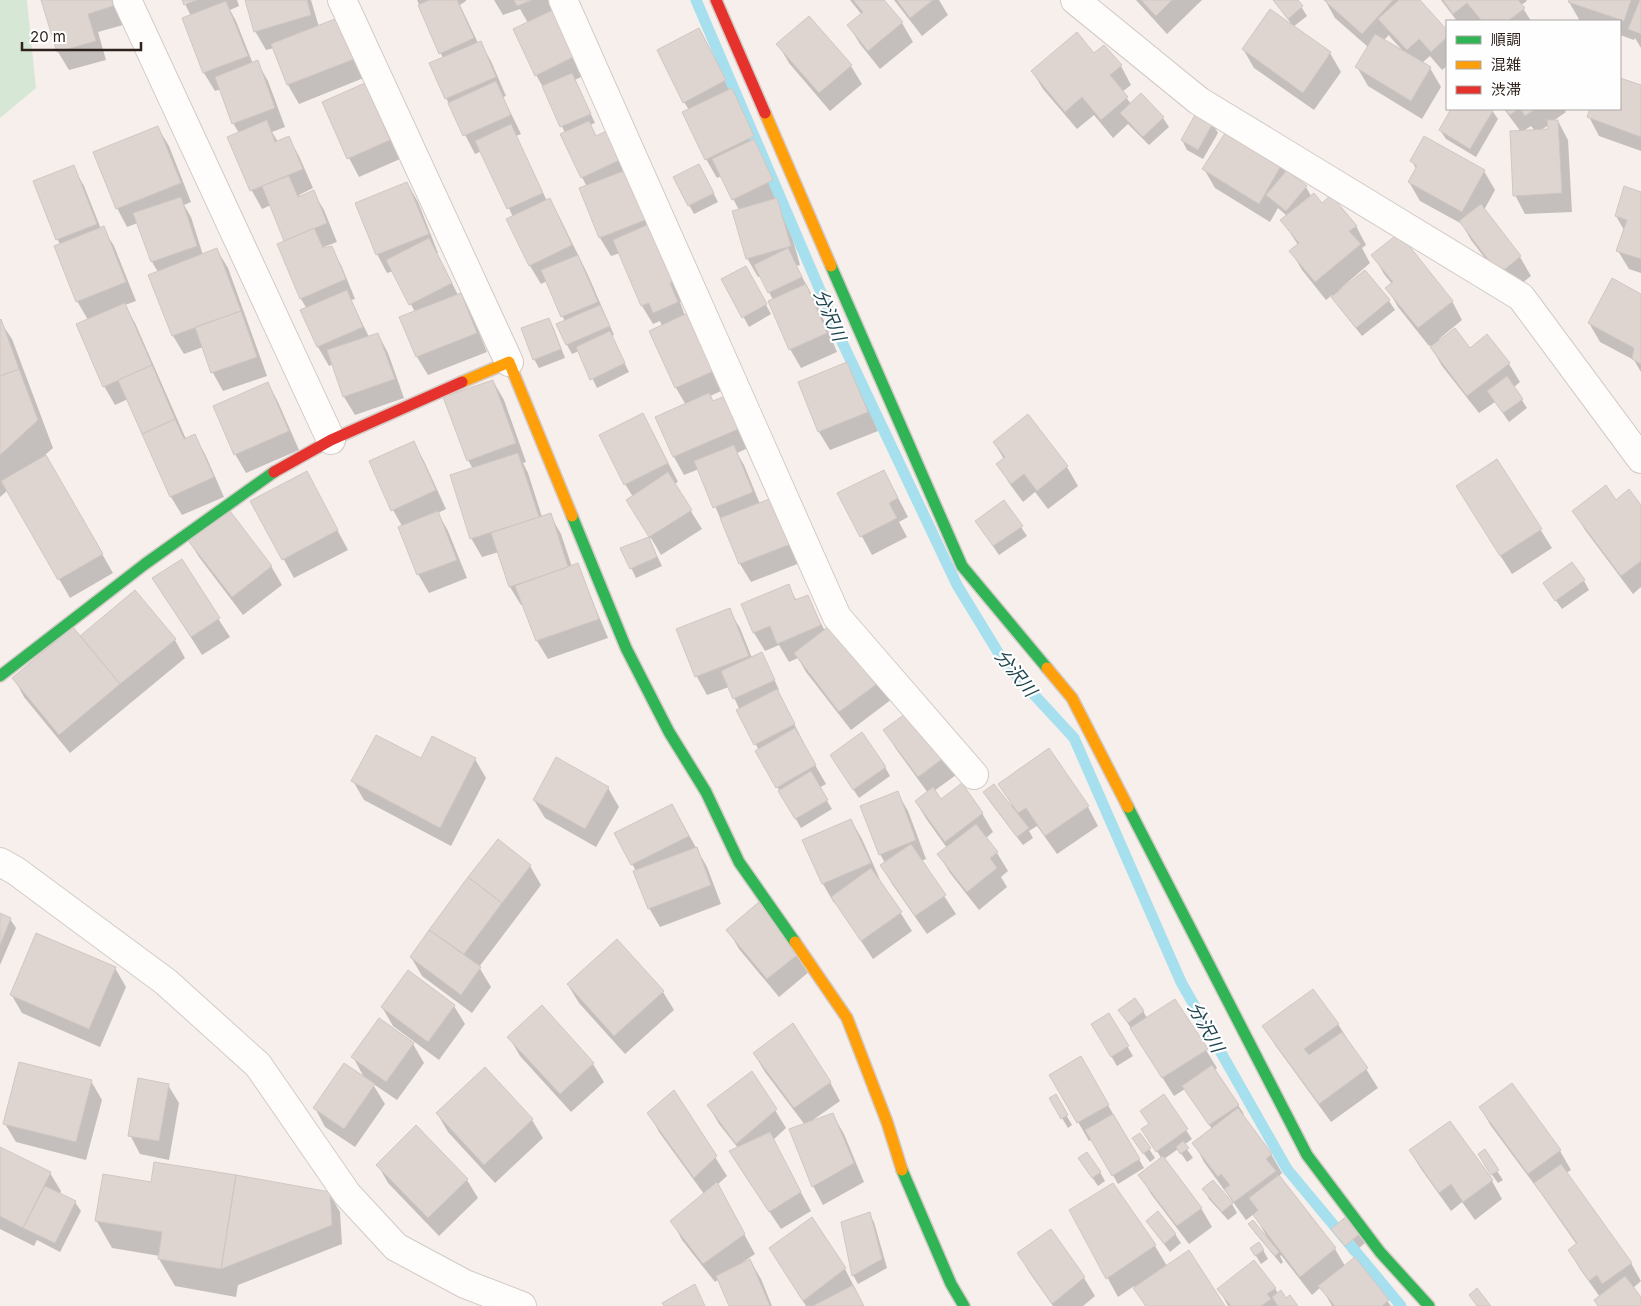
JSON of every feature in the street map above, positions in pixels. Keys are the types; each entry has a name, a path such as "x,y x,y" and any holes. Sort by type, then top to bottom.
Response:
{"street":[{"path":"127,0 331,440"},
{"path":"342,0 509,362 626,648 669,732 706,792 739,862 847,1018 887,1122 904,1177 951,1284 964,1306"},
{"path":"563,0 837,617 974,775"},
{"path":"716,0 962,566 1072,698 1307,1155 1380,1252 1429,1306"},
{"path":"1075,0 1199,101 1521,297 1641,459"},
{"path":"0,676 153,559 277,470 331,440 509,362"},
{"path":"0,862 16,871 166,982 258,1065 347,1194 396,1247 465,1284 522,1306"}],"green space":[{"path":"0,0 27,0 36,88 0,118"}],"building":[{"path":"41,0 112,0 113,6 88,14 96,41 57,52"},
{"path":"182,0 197,0 184,5"},
{"path":"245,0 307,0 311,15 254,32"},
{"path":"430,0 457,0 474,38 439,54 418,5"},
{"path":"514,0 532,0 517,6"},
{"path":"853,0 884,0 903,22 868,51 847,25 863,12"},
{"path":"897,0 933,0 910,18"},
{"path":"1141,0 1172,0 1156,16"},
{"path":"1273,0 1298,0 1303,6 1288,19"},
{"path":"1324,0 1393,0 1362,34"},
{"path":"1399,0 1420,0 1446,29 1446,38 1431,52 1419,39 1407,50 1378,19"},
{"path":"1443,0 1518,0 1525,8 1509,20 1481,20 1467,3 1453,14"},
{"path":"1569,0 1631,0 1624,21 1568,2"},
{"path":"1641,0 1641,34 1628,29"},
{"path":"226,1 248,56 203,73 182,18"},
{"path":"565,4 587,50 535,76 513,29"},
{"path":"1270,9 1331,52 1303,93 1242,49"},
{"path":"345,15 362,56 287,85 271,44"},
{"path":"809,16 852,65 819,93 776,44"},
{"path":"699,28 726,80 683,103 657,50"},
{"path":"1077,32 1094,53 1104,45 1122,65 1110,75 1128,97 1101,120 1082,97 1065,112 1031,71"},
{"path":"1375,34 1431,67 1411,101 1355,67"},
{"path":"481,41 496,77 445,99 429,63"},
{"path":"258,60 275,108 232,124 215,77"},
{"path":"572,73 591,114 560,127 542,86"},
{"path":"1621,78 1641,85 1641,137 1587,117 1590,110 1621,110"},
{"path":"496,81 511,115 463,136 448,103"},
{"path":"365,83 390,140 347,159 322,102"},
{"path":"732,88 754,136 705,160 682,112"},
{"path":"1141,93 1164,117 1143,137 1120,113"},
{"path":"1450,110 1493,110 1470,149 1439,130"},
{"path":"1506,110 1517,110 1510,115"},
{"path":"1521,110 1534,110 1525,116"},
{"path":"1196,113 1213,123 1198,150 1181,140"},
{"path":"267,120 275,142 289,136 303,169 250,191 227,137"},
{"path":"1547,120 1558,120 1562,193 1513,196 1510,131 1548,129"},
{"path":"589,121 596,136 613,128 626,157 581,178 560,134"},
{"path":"511,124 543,193 507,209 475,141"},
{"path":"158,126 181,183 116,209 93,152"},
{"path":"1227,130 1282,164 1259,204 1202,169"},
{"path":"1424,136 1485,170 1462,212 1408,182 1417,166 1410,161"},
{"path":"754,139 773,180 732,200 712,159"},
{"path":"699,164 714,193 688,206 673,177"},
{"path":"74,165 97,224 56,240 33,181"},
{"path":"629,169 648,219 599,238 579,188"},
{"path":"1287,170 1307,186 1286,211 1266,195"},
{"path":"289,176 298,197 314,190 327,223 284,241 262,186"},
{"path":"407,182 429,234 376,255 355,203"},
{"path":"1624,186 1641,192 1641,259 1616,251 1627,220 1615,216"},
{"path":"1314,193 1322,203 1331,195 1357,226 1349,231 1361,244 1315,282 1289,251 1299,243 1280,220"},
{"path":"181,197 197,246 151,262 133,213"},
{"path":"550,198 572,245 529,266 506,219"},
{"path":"777,198 791,246 746,259 732,211"},
{"path":"1481,204 1521,256 1499,274 1459,221"},
{"path":"656,221 680,279 670,283 678,302 653,313 649,303 641,306 613,240"},
{"path":"104,226 126,282 76,302 54,246"},
{"path":"314,228 323,248 332,246 346,279 300,299 277,244"},
{"path":"1399,233 1453,301 1418,328 1385,288 1393,282 1371,255"},
{"path":"429,238 452,283 409,305 386,260"},
{"path":"217,248 241,311 172,336 148,275"},
{"path":"788,248 802,277 768,293 754,265"},
{"path":"578,255 598,302 561,317 541,270"},
{"path":"746,266 767,304 742,318 721,279"},
{"path":"1365,270 1390,300 1356,328 1331,297"},
{"path":"1612,278 1641,294 1641,364 1632,359 1634,348 1588,323"},
{"path":"806,284 827,333 789,350 768,301"},
{"path":"347,290 363,327 317,347 300,310"},
{"path":"461,293 477,333 416,357 399,317"},
{"path":"125,303 152,365 103,387 76,324"},
{"path":"600,305 610,326 566,345 556,324"},
{"path":"705,305 732,363 675,388 649,331"},
{"path":"241,311 257,357 211,373 195,327"},
{"path":"549,318 561,349 533,360 521,328"},
{"path":"0,320 19,369 0,376"},
{"path":"1455,328 1470,348 1487,334 1510,363 1467,396 1430,347"},
{"path":"610,331 625,363 590,380 576,347"},
{"path":"378,333 395,379 343,397 327,350"},
{"path":"847,362 868,412 818,432 798,382"},
{"path":"152,365 175,419 142,434 118,380"},
{"path":"19,369 38,420 0,455 0,376"},
{"path":"1507,376 1523,399 1503,413 1487,391"},
{"path":"493,380 516,443 467,461 443,397"},
{"path":"268,382 289,431 234,455 213,406"},
{"path":"735,392 750,424 673,457 655,417 709,393 713,401"},
{"path":"643,413 668,463 624,485 599,435"},
{"path":"1028,414 1068,466 1037,491 1024,474 1011,484 996,464 1005,457 993,442"},
{"path":"175,419 184,439 195,434 214,477 170,497 142,434"},
{"path":"414,441 436,490 391,511 369,461"},
{"path":"734,445 753,492 713,508 694,461"},
{"path":"518,453 539,517 470,539 450,475"},
{"path":"46,455 103,554 58,580 1,481"},
{"path":"1497,459 1542,529 1500,556 1456,486"},
{"path":"884,470 898,498 889,503 897,518 860,537 837,493"},
{"path":"307,471 338,530 282,560 250,501"},
{"path":"668,472 692,510 649,537 626,500"},
{"path":"1606,485 1616,500 1629,489 1641,505 1641,561 1621,576 1572,511"},
{"path":"777,496 796,542 739,564 720,518"},
{"path":"1004,500 1023,526 993,546 975,521"},
{"path":"227,507 272,566 232,597 186,538"},
{"path":"438,511 457,560 417,575 398,527"},
{"path":"551,513 568,567 509,587 491,533"},
{"path":"649,537 657,557 630,569 620,548"},
{"path":"182,559 220,618 191,637 152,578"},
{"path":"1572,562 1585,580 1555,601 1543,583"},
{"path":"578,563 599,619 536,641 515,586"},
{"path":"789,584 795,600 808,595 821,625 777,644 770,626 753,633 741,604"},
{"path":"135,590 176,639 120,684 80,636"},
{"path":"730,608 749,656 695,677 676,629"},
{"path":"837,620 882,680 839,712 794,653"},
{"path":"73,627 120,684 59,735 12,678"},
{"path":"762,652 775,680 733,699 721,671"},
{"path":"777,689 795,724 754,745 736,710"},
{"path":"912,709 946,756 918,777 883,730"},
{"path":"795,728 816,765 776,788 755,751"},
{"path":"862,732 886,767 853,790 830,755"},
{"path":"376,735 421,758 432,736 476,758 440,828 351,781"},
{"path":"1049,748 1089,806 1045,836 1026,808 1018,813 998,784"},
{"path":"556,757 609,787 585,829 533,800"},
{"path":"811,771 828,800 795,819 778,791"},
{"path":"962,783 983,813 945,842 915,801 933,787 941,799"},
{"path":"994,784 1029,828 1017,837 983,792"},
{"path":"898,791 916,840 879,855 860,806"},
{"path":"672,804 689,836 631,865 614,833"},
{"path":"851,819 871,863 822,884 802,840"},
{"path":"976,824 998,852 990,858 997,868 967,892 937,854"},
{"path":"498,839 531,865 502,903 468,877"},
{"path":"911,844 946,895 915,916 880,865"},
{"path":"697,847 711,885 648,909 633,871"},
{"path":"871,868 902,912 861,941 831,897"},
{"path":"468,877 502,903 464,954 429,930"},
{"path":"759,902 801,952 767,979 726,930"},
{"path":"0,913 11,918 0,945"},
{"path":"429,930 481,967 461,995 410,957"},
{"path":"36,933 116,967 89,1029 10,995"},
{"path":"617,939 664,991 614,1036 567,984"},
{"path":"408,970 455,1005 428,1042 381,1007"},
{"path":"1313,989 1339,1024 1304,1049 1309,1055 1342,1032 1368,1068 1319,1104 1262,1026"},
{"path":"1135,998 1144,1011 1128,1023 1118,1010"},
{"path":"1175,999 1208,1049 1162,1078 1130,1028"},
{"path":"542,1005 594,1063 560,1094 507,1037"},
{"path":"1109,1013 1129,1046 1111,1057 1091,1024"},
{"path":"379,1018 414,1043 386,1082 351,1057"},
{"path":"793,1023 831,1082 794,1108 753,1053"},
{"path":"1081,1056 1109,1105 1077,1123 1049,1075"},
{"path":"19,1062 92,1080 76,1142 3,1124"},
{"path":"344,1063 375,1084 344,1129 313,1108"},
{"path":"1212,1065 1239,1105 1209,1125 1182,1086"},
{"path":"485,1067 533,1119 484,1165 436,1113"},
{"path":"752,1071 777,1109 736,1144 707,1105"},
{"path":"138,1078 169,1084 159,1141 128,1136"},
{"path":"1512,1083 1561,1150 1528,1174 1479,1107"},
{"path":"674,1090 717,1156 694,1178 647,1113"},
{"path":"1056,1094 1068,1115 1061,1119 1049,1098"},
{"path":"1164,1094 1188,1129 1156,1152 1141,1129 1149,1124 1140,1111"},
{"path":"1238,1108 1272,1154 1266,1159 1276,1171 1234,1202 1224,1189 1230,1185 1221,1174 1218,1177 1192,1143"},
{"path":"833,1113 854,1163 812,1187 789,1129"},
{"path":"1113,1114 1140,1159 1112,1176 1085,1130"},
{"path":"1450,1121 1493,1180 1463,1202 1451,1184 1439,1193 1409,1150"},
{"path":"416,1125 468,1179 428,1218 376,1165"},
{"path":"770,1132 801,1192 769,1212 729,1151"},
{"path":"1140,1133 1151,1148 1143,1154 1132,1138"},
{"path":"1183,1141 1189,1148 1180,1154 1176,1147"},
{"path":"0,1147 51,1172 23,1228 0,1216"},
{"path":"1485,1149 1499,1170 1491,1175 1478,1154"},
{"path":"1087,1152 1101,1172 1092,1178 1078,1158"},
{"path":"1163,1156 1202,1208 1177,1226 1138,1175"},
{"path":"154,1162 236,1175 221,1269 158,1259 162,1232 95,1221 103,1174 151,1182"},
{"path":"1561,1164 1632,1263 1602,1284 1597,1275 1589,1281 1568,1250 1577,1243 1534,1183"},
{"path":"236,1175 330,1192 332,1225 221,1269"},
{"path":"1279,1175 1336,1248 1300,1277 1253,1215 1258,1210 1249,1198"},
{"path":"1213,1180 1233,1203 1222,1212 1202,1189"},
{"path":"717,1182 745,1234 703,1264 670,1221"},
{"path":"1113,1183 1156,1245 1106,1279 1069,1210"},
{"path":"45,1186 76,1201 55,1243 23,1228"},
{"path":"1354,1210 1368,1227 1345,1246 1331,1229"},
{"path":"1158,1211 1176,1234 1164,1244 1146,1221"},
{"path":"870,1212 882,1259 852,1276 841,1222"},
{"path":"812,1217 846,1268 803,1301 769,1248"},
{"path":"1253,1220 1279,1252 1275,1256 1248,1224"},
{"path":"1051,1229 1085,1277 1052,1304 1017,1253"},
{"path":"1259,1242 1264,1250 1255,1256 1250,1248"},
{"path":"1189,1250 1225,1306 1146,1306 1133,1288"},
{"path":"1355,1257 1389,1300 1382,1306 1335,1306 1318,1286"},
{"path":"750,1259 770,1306 729,1306 716,1276"},
{"path":"1254,1260 1276,1288 1267,1294 1271,1299 1261,1306 1231,1306 1217,1289"},
{"path":"1625,1276 1641,1297 1641,1306 1598,1306 1594,1300"},
{"path":"695,1284 705,1306 664,1306 662,1303"},
{"path":"853,1285 864,1306 813,1306"},
{"path":"1477,1288 1491,1306 1477,1306 1469,1295"},
{"path":"1281,1290 1286,1298 1290,1295 1298,1306 1278,1306 1272,1297"}],"waterway":[{"name":"分沢川","path":"696,0 843,344 957,585 1004,662 1074,738 1181,982 1287,1169 1401,1306"}],"traffic: fast":[{"path":"831,266 962,566 1047,668"},
{"path":"0,676 145,564 274,472"},
{"path":"572,516 626,648 669,732 706,792 739,862 795,942"},
{"path":"1128,807 1307,1155 1380,1252 1429,1306"},
{"path":"902,1170 951,1284 964,1306"}],"traffic: slow":[{"path":"765,113 831,266"},
{"path":"462,382 509,362 572,516"},
{"path":"1047,668 1072,698 1128,807"},
{"path":"795,942 847,1018 887,1122 902,1170"}],"traffic: jam":[{"path":"716,0 765,113"},
{"path":"274,472 331,440 462,382"}]}
